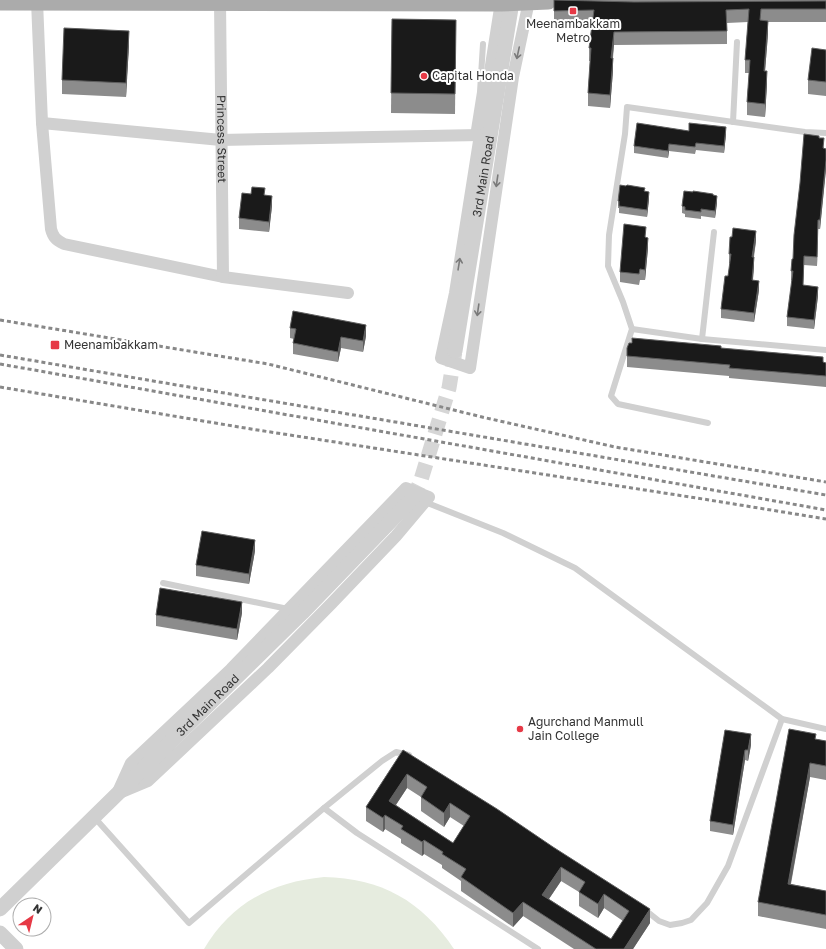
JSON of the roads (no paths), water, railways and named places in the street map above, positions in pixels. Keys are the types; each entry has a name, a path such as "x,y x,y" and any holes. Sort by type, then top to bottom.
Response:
{"main road":[{"path":"0,1 531,2"}],"street":[{"path":"37,1 42,123 51,229 52,235 57,240 64,244 222,277 348,293"},
{"name":"Princess Street","path":"220,1 222,277"},
{"path":"531,2 513,77 469,371 441,360 455,293 477,135 531,2"},
{"name":"3rd Main Road","path":"455,351 531,2"},
{"path":"42,123 221,140 477,135"},
{"path":"117,794 131,763 231,669 406,488 429,498 419,501"},
{"name":"3rd Main Road","path":"0,909 302,612 419,501"},
{"path":"0,933 16,949"}],"lane":[{"path":"733,122 737,42"},
{"path":"477,135 483,44"},
{"path":"708,423 618,404 611,396 632,329 623,302 608,266 609,235 626,134 627,107 805,132 826,133"},
{"path":"702,339 714,232"},
{"path":"632,329 702,339 826,350"},
{"path":"419,501 440,507 503,533 575,568 782,720 826,729"},
{"path":"163,583 289,609"},
{"path":"637,905 659,921 670,925 691,920 707,903 728,866 782,720"},
{"path":"94,816 189,923 324,808 382,761 396,752 414,757"},
{"path":"324,808 357,833 538,949"}],"tunnel":[{"path":"412,499 420,483 449,388 455,351"}],"railway":[{"path":"0,320 268,364 482,417 615,447 826,482"},
{"path":"0,355 826,495"},
{"path":"0,364 826,510"},
{"path":"0,387 251,429 826,519"}],"place":[{"name":"Meenambakkam Metro","path":"573,11"},
{"name":"Capital Honda","path":"424,76"},
{"name":"Meenambakkam","path":"55,345"},
{"name":"Agurchand Manmull Jain College","path":"520,729"}]}
